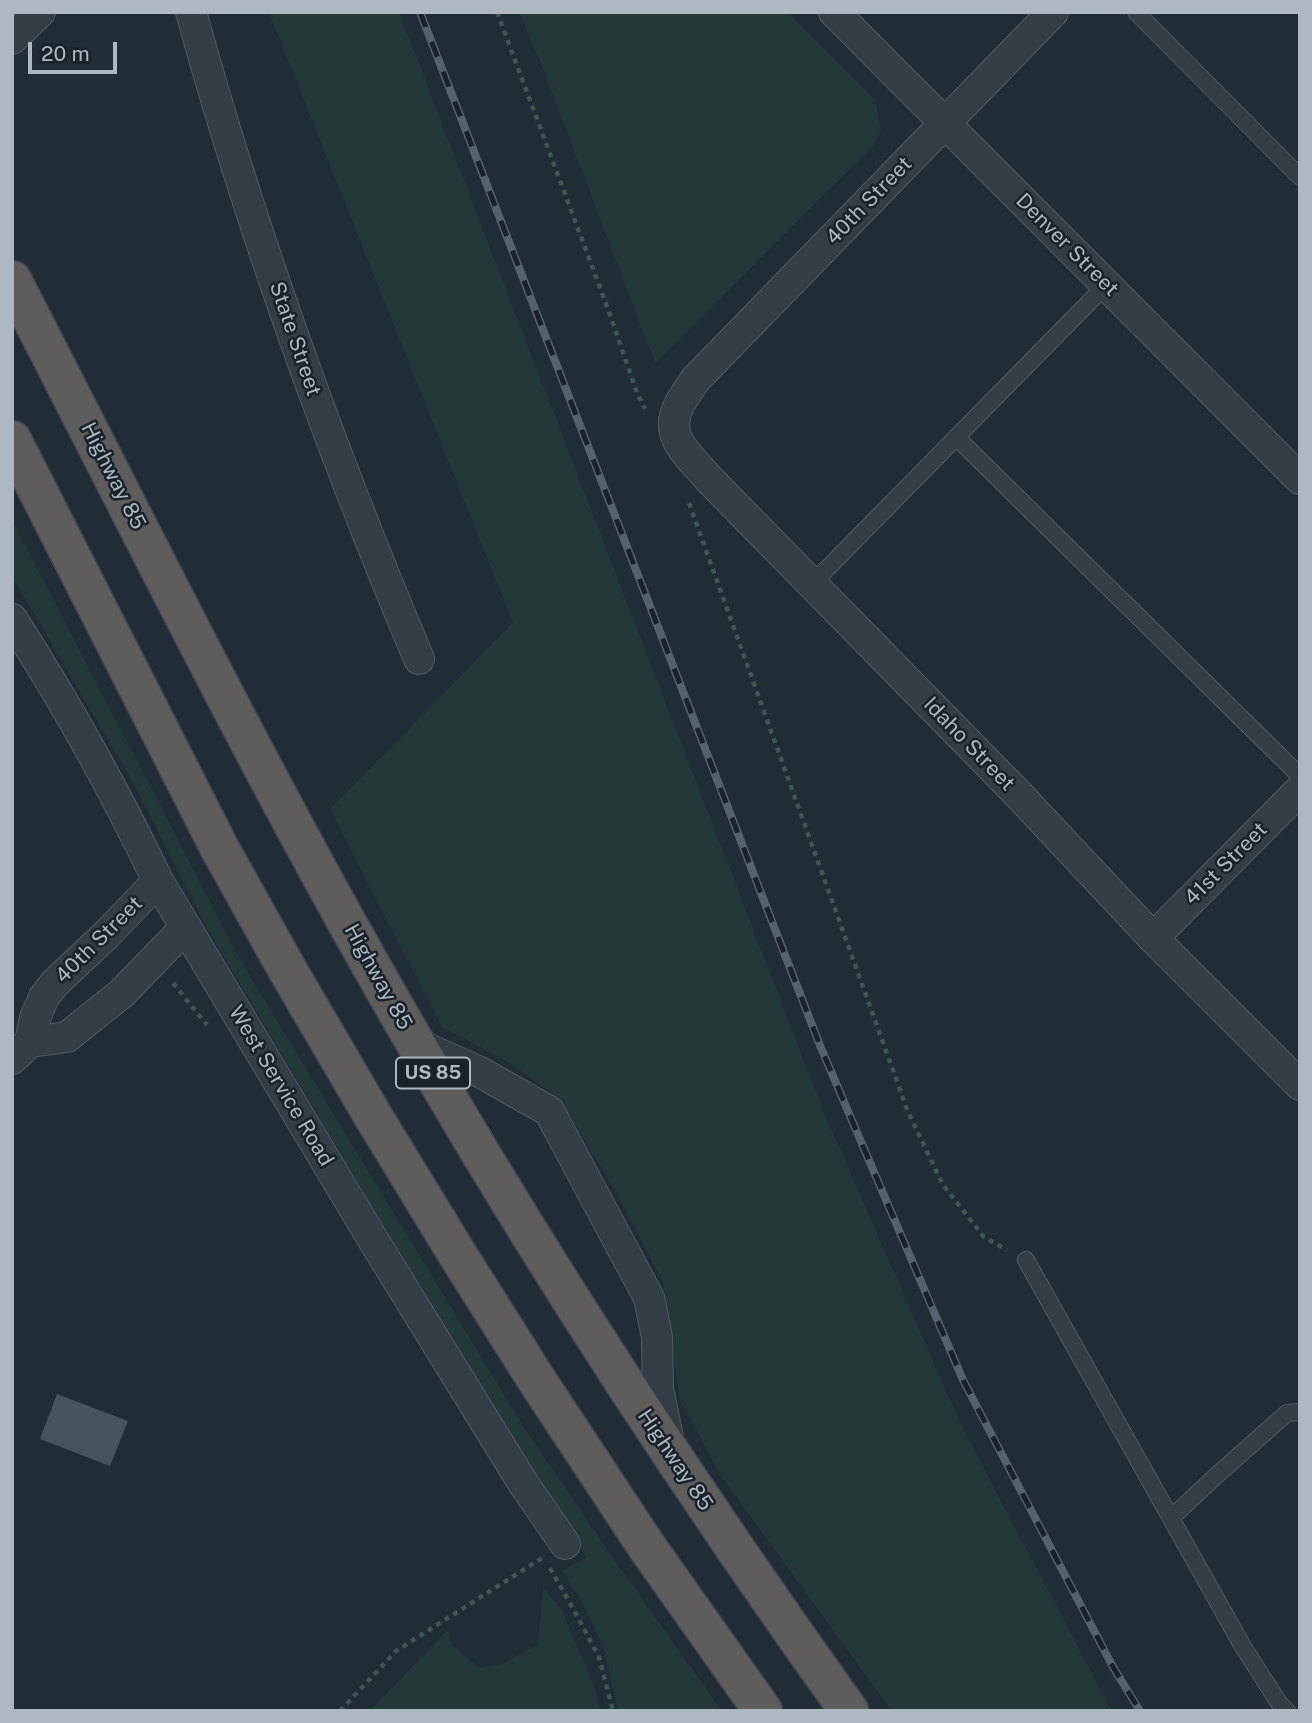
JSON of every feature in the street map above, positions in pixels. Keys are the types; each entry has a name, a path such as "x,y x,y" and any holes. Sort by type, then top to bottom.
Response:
{"highway":[{"name":"Highway 85","path":"12,280 282,803 415,1042 590,1332 702,1502 849,1711"},
{"path":"12,440 220,849 373,1116 545,1393 647,1547 763,1711"}],"street":[{"path":"12,39 40,12"},
{"name":"State Street","path":"191,12 241,179 316,400 375,555 419,659"},
{"name":"Denver Street","path":"834,12 1300,479"},
{"name":"40th Street","path":"688,392 695,380 1053,12"},
{"name":"Idaho Street","path":"688,392 678,406 673,426 677,442 708,478 1018,794 1153,938 1300,1085"},
{"name":"West Service Road","path":"12,619 131,825 158,881 396,1277 523,1483 565,1544"},
{"name":"41st Street","path":"1153,938 1300,790"},
{"name":"40th Street","path":"21,1051 44,997 55,983 158,881"},
{"name":"40th Street","path":"21,1051 67,1037 122,993 186,927"},
{"path":"415,1042 478,1071 549,1111 649,1298 657,1337 658,1389 673,1456"}],"lane":[{"path":"1136,12 1300,177"},
{"path":"812,584 1106,285"},
{"path":"956,437 1300,776"},
{"path":"1026,1260 1242,1644 1279,1703 1287,1711"},
{"path":"1171,1518 1287,1413 1300,1412"}],"path":[{"path":"498,12 637,393 648,415"},
{"path":"685,494 908,1112 943,1185 984,1237 1026,1260"},
{"path":"340,1711 396,1651 565,1544"}],"green space":[{"path":"269,12 399,12 823,1110 961,1425 1112,1711 892,1711 723,1479 680,1401 663,1282 614,1189 559,1098 503,1059 442,1027 330,809 513,623"},
{"path":"519,12 787,12 875,100 881,130 872,147 655,363"},
{"path":"12,520 242,963 523,1426 722,1711 618,1711 604,1648 580,1599 562,1571 586,1558 401,1256 206,926 135,786 12,576"},
{"path":"543,1587 563,1612 596,1691 600,1711 370,1711 448,1629 452,1645 479,1668 503,1664 538,1644"}],"building":[{"path":"57,1394 128,1421 110,1466 40,1439"}],"railway":[{"path":"420,12 821,1048 963,1380 1113,1667 1140,1711"}]}
